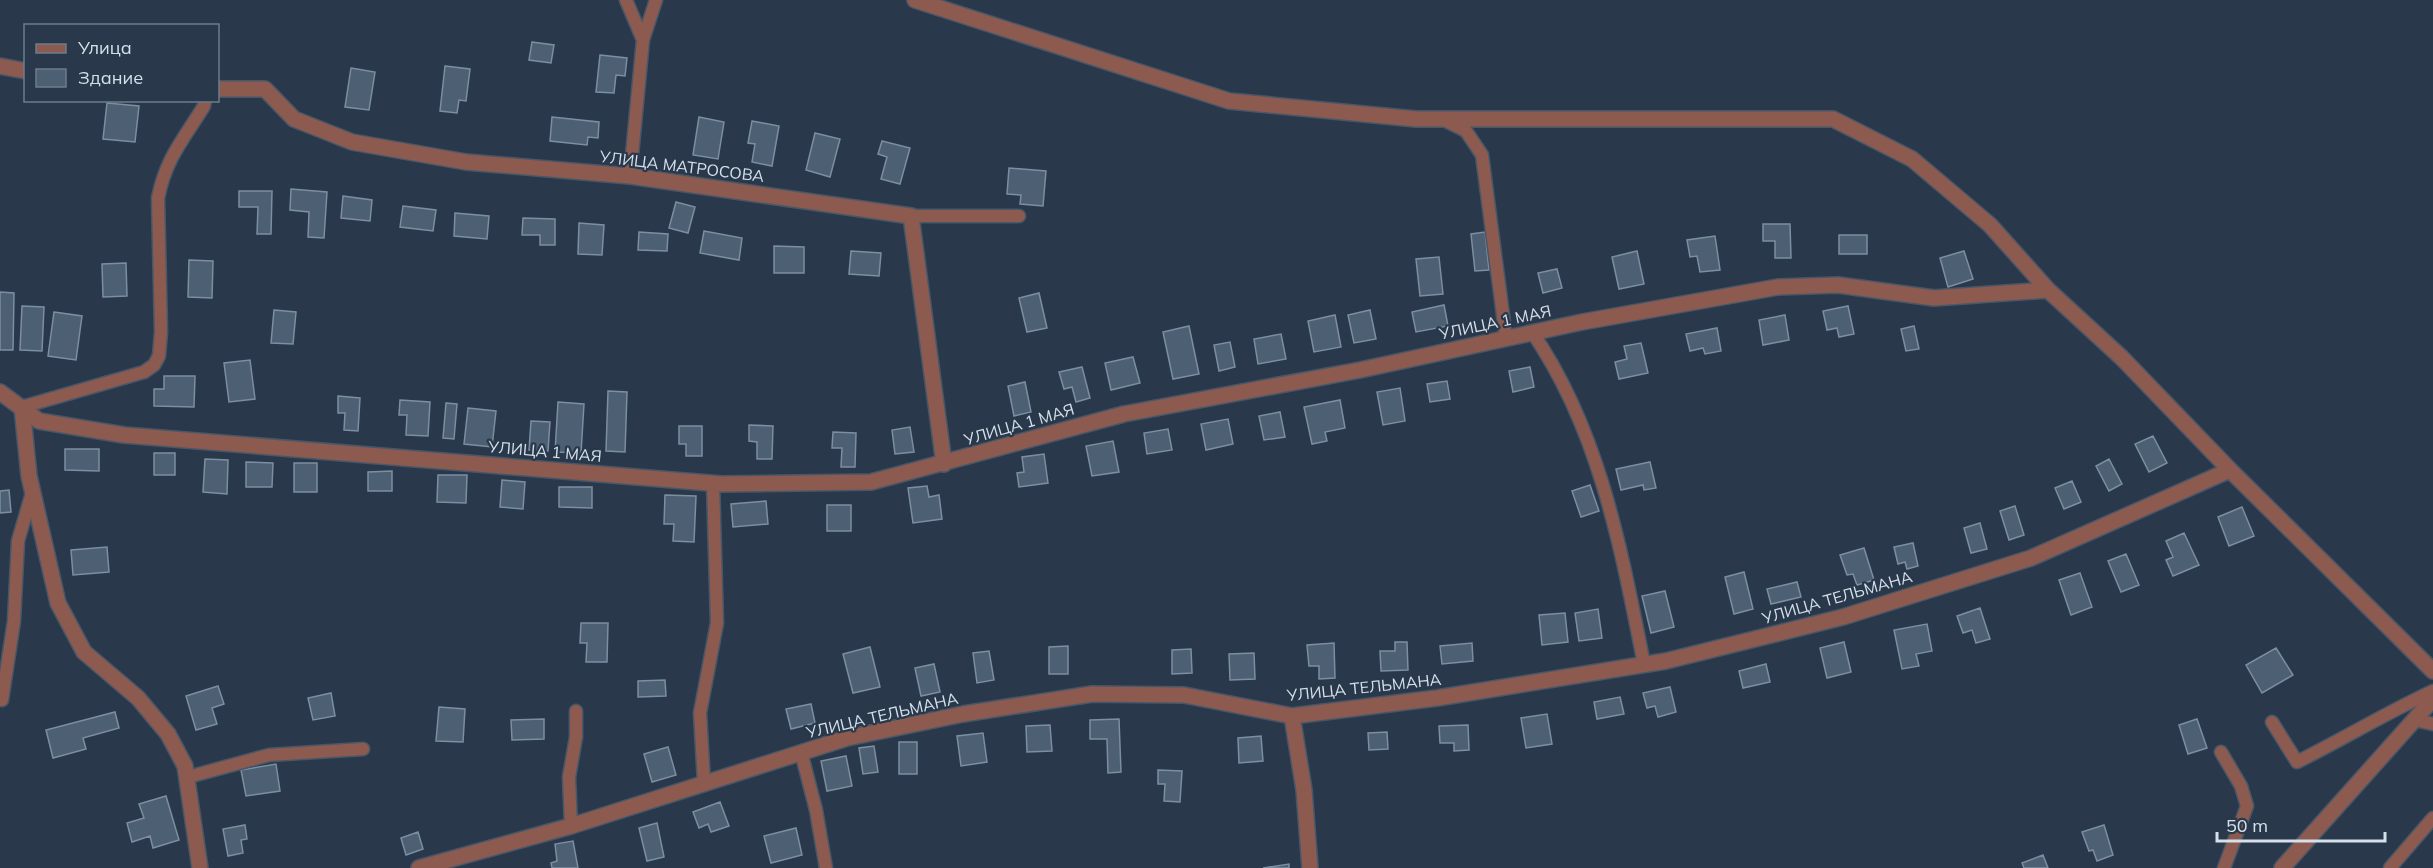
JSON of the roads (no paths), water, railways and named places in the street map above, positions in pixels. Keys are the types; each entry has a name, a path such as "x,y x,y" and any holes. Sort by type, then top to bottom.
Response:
{"street":[{"path":"915,0 1229,102 1416,119 1833,119 1912,159 1990,225 2048,290 2122,358 2230,470 2433,671"},
{"path":"0,66 24,71"},
{"name":"УЛИЦА МАТРОСОВА","path":"219,89 265,89 294,119 352,142 466,162 630,176 911,216"},
{"path":"911,216 944,464"},
{"name":"УЛИЦА 1 МАЯ","path":"0,392 39,421 124,435 713,483 871,482 1124,414 1778,287 1838,285 1934,298 2048,290"},
{"path":"22,407 32,493 58,603 84,652 138,699 161,725 186,766 192,824 200,868"},
{"name":"УЛИЦА ТЕЛЬМАНА","path":"419,868 571,826 847,738 963,714 1092,694 1184,695 1292,716 1437,698 1644,664 1843,617 2031,558 2230,470"},
{"path":"2282,868 2433,699"},
{"path":"1292,716 1304,790 1310,868"}],"lane":[{"path":"626,0 643,40"},
{"path":"630,176 643,40 656,0"},
{"path":"22,407 144,372 154,365 159,356 161,333 160,189 168,160 205,102"},
{"path":"1442,119 1466,131 1482,155 1506,338"},
{"path":"911,216 1019,216"},
{"path":"1532,333 1551,360 1611,505 1644,664"},
{"path":"704,783 700,713 717,623 713,483"},
{"path":"2,700 14,621 18,541 32,493"},
{"path":"2272,722 2297,762 2339,741 2374,719 2433,691"},
{"path":"571,826 569,777 576,737 576,711"},
{"path":"2414,720 2433,724"},
{"path":"188,777 269,755 363,749"},
{"path":"801,752 816,810 826,868"},
{"path":"2221,752 2241,786 2247,806 2224,868"},
{"path":"2390,868 2433,818"}]}
